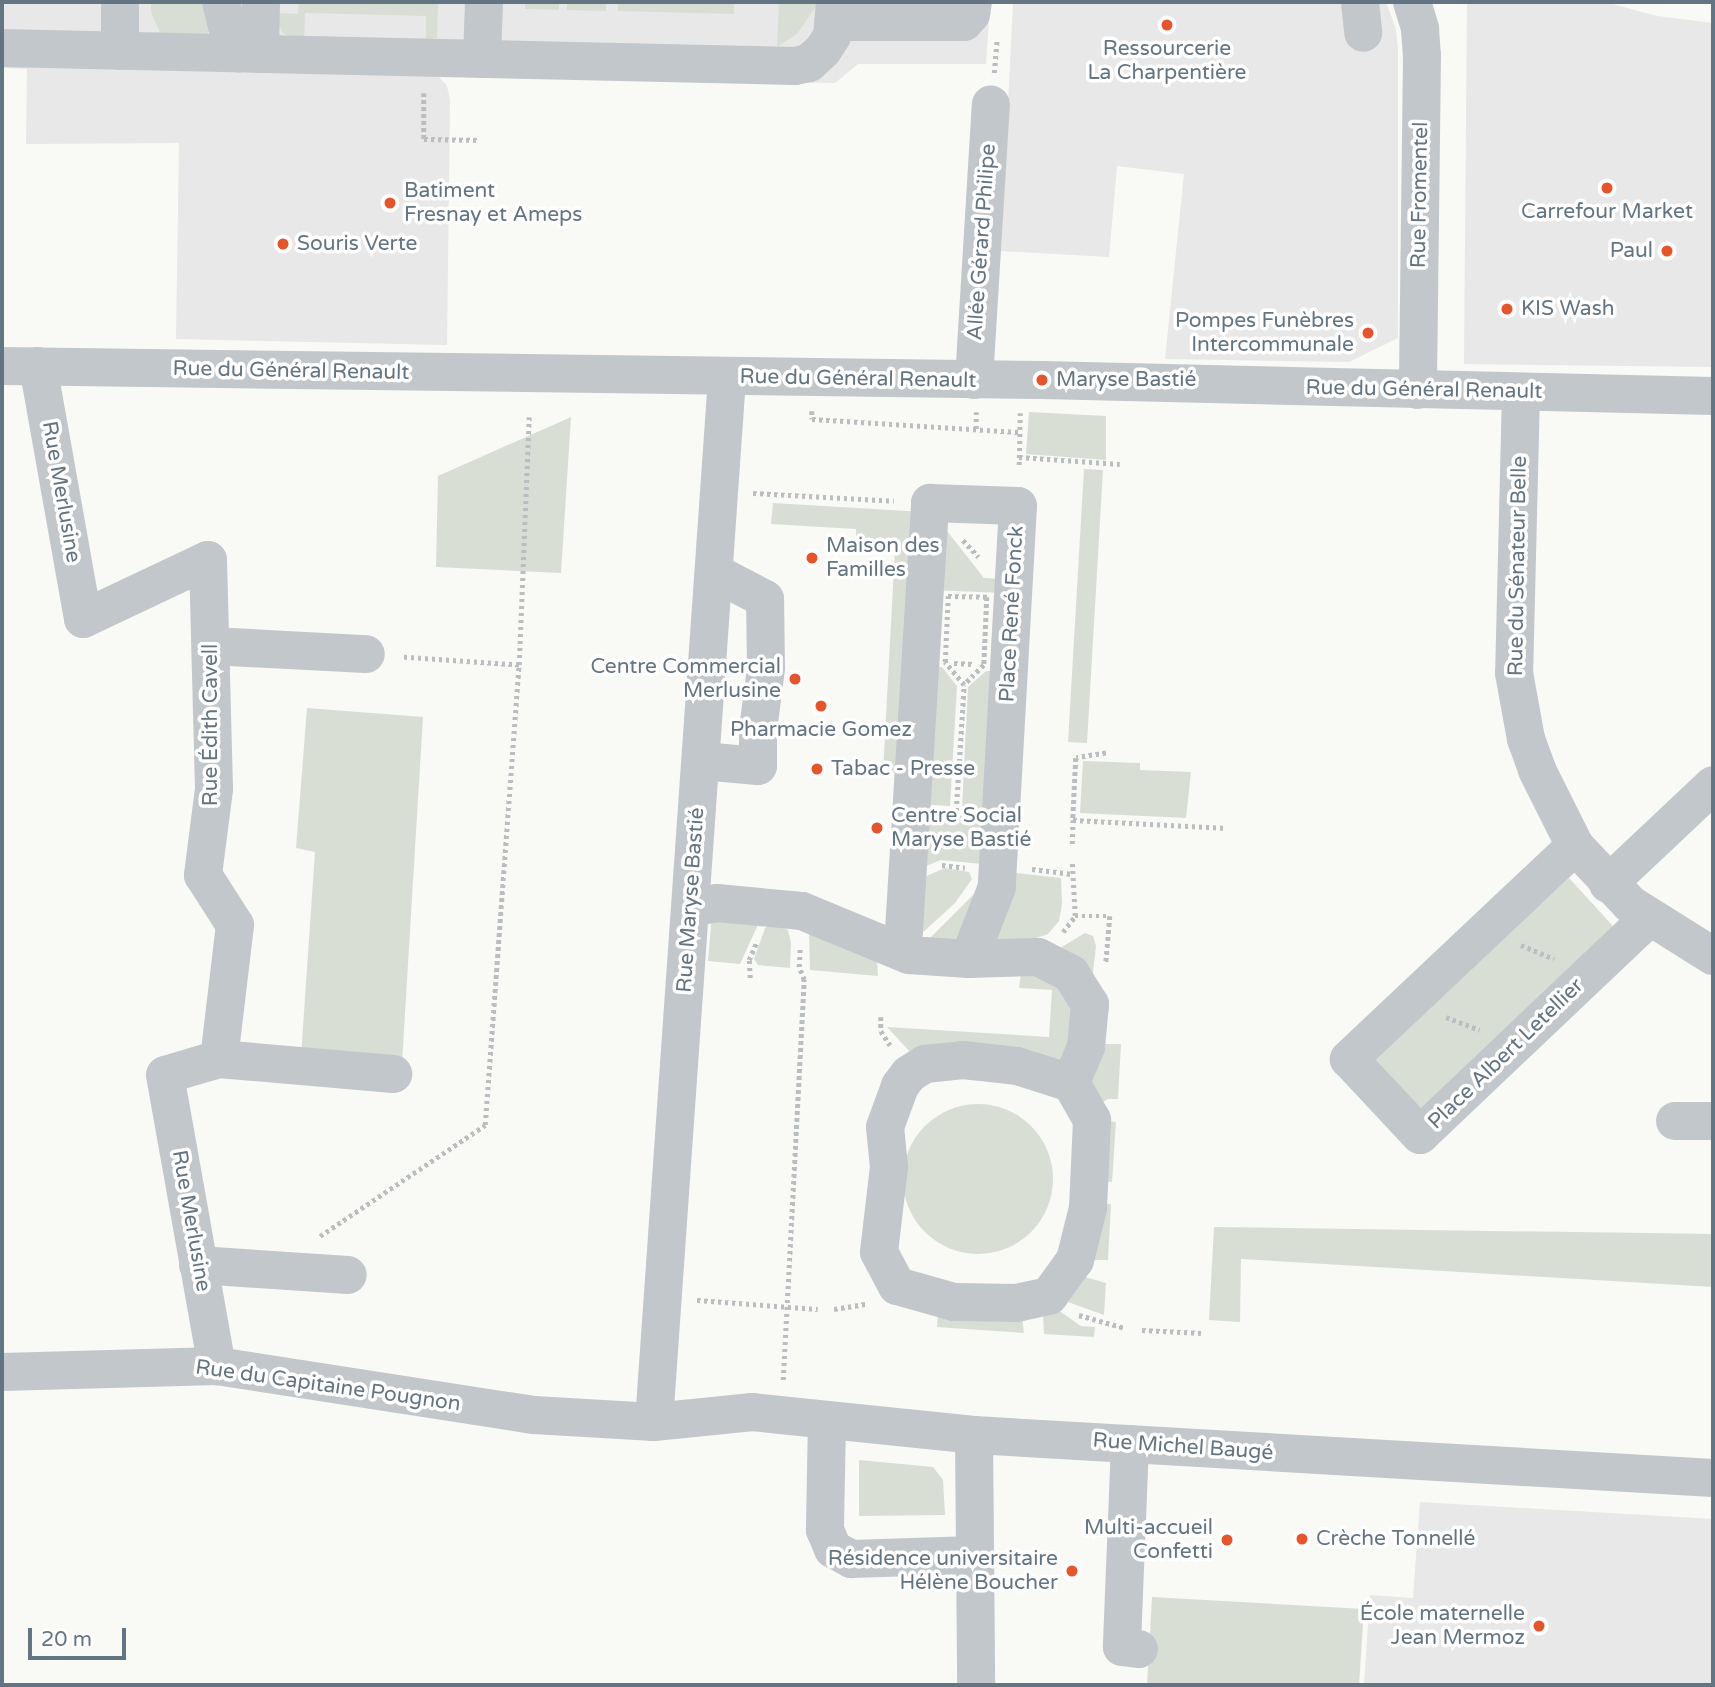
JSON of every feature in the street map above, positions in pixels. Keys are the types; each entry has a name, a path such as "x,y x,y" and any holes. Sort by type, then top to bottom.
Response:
{"street":[{"path":"221,2 229,35 249,54"},
{"path":"249,54 261,2"},
{"path":"482,59 484,2"},
{"name":"Rue Fromentel","path":"1412,2 1420,29 1422,55 1418,390"},
{"path":"2,48 123,21 249,54 795,66 808,63 823,50 835,12 964,22 971,14 986,15"},
{"name":"Allée Gérard Philipe","path":"974,380 990,105"},
{"name":"Rue du Général Renault","path":"20,366 974,380 1713,396"},
{"name":"Rue Merlusine","path":"20,366 83,618"},
{"name":"Rue Maryse Bastié","path":"654,1422 727,377"},
{"name":"Rue du Sénateur Belle","path":"1521,392 1514,673 1526,739 1537,770 1575,846 1608,884 1649,918 1713,956"},
{"path":"894,948 904,931 916,739 933,662 930,503"},
{"name":"Place René Fonck","path":"930,503 1018,506 997,665 1005,743 997,887 969,959"},
{"name":"Rue Édith Cavell","path":"83,618 208,560 214,789 202,876 235,925 219,1059"},
{"path":"702,761 758,766 758,730 766,668 765,600 715,573"},
{"path":"211,646 366,654"},
{"path":"1608,884 1713,785"},
{"name":"Place Albert Letellier","path":"1575,846 1349,1059 1420,1136 1649,918"},
{"path":"691,908 717,903 802,911 909,956 969,959 1038,957 1071,974 1090,1004 1086,1047 1071,1083"},
{"path":"219,1059 393,1074"},
{"name":"Rue Merlusine","path":"217,1366 165,1075 219,1059"},
{"path":"963,1060 1017,1066 1071,1083 1092,1120 1088,1208 1076,1260 1049,1296 1017,1303 954,1302 897,1286 879,1252 889,1167 885,1127 900,1086 909,1074 925,1065 963,1060"},
{"path":"1675,1121 1713,1121"},
{"path":"198,1265 348,1275"},
{"name":"Rue du Capitaine Pougnon","path":"2,1371 217,1366 534,1415 654,1422"},
{"name":"Rue Michel Baugé","path":"654,1422 751,1412 974,1434 1713,1478"},
{"path":"827,1421 825,1530 833,1549 851,1559 974,1555"},
{"path":"974,1434 976,1685"},
{"path":"1130,1444 1122,1647 1139,1648"}],"path":[{"path":"986,15 990,105"},
{"path":"425,57 424,139 479,140"},
{"path":"1019,465 1020,408"},
{"path":"315,1239 485,1125 519,665 529,417"},
{"path":"812,419 1020,432"},
{"path":"1019,457 1120,464"},
{"path":"720,492 930,503"},
{"path":"933,662 948,596 987,597 997,665"},
{"path":"366,654 519,665"},
{"path":"933,662 997,665"},
{"path":"933,662 964,685"},
{"path":"964,685 997,665"},
{"path":"956,811 964,685"},
{"path":"916,739 1005,743"},
{"path":"1072,844 1076,758 1106,753"},
{"path":"912,809 1002,813"},
{"path":"1073,820 1227,828"},
{"path":"1038,957 1056,941 1075,916 1072,860"},
{"path":"781,1416 804,980 799,967 802,911"},
{"path":"1075,916 1110,916 1104,978 1090,1004"},
{"path":"1490,925 1512,941 1548,958 1601,964"},
{"path":"1407,1003 1517,1043"},
{"path":"1049,1296 1084,1317 1125,1328"},
{"path":"693,1299 818,1309"},
{"path":"1142,1330 1201,1333"}],"shaded area":[{"path":"2,2 990,2 986,64 858,64 835,83 439,77 447,86 450,101 447,345 176,339 179,143 26,144 27,69 2,68"},
{"path":"151,2 203,2 211,29 207,34 160,33 151,12"},
{"path":"299,2 438,2 437,38 426,40 426,16 305,13 304,40 290,37 282,32 275,13 298,14"},
{"path":"525,2 559,2 559,10 525,9"},
{"path":"567,2 606,2 606,11 567,10"},
{"path":"618,2 734,2 734,14 618,11"},
{"path":"779,2 819,2 797,34 777,47"},
{"path":"1013,2 1386,2 1396,29 1398,50 1398,338 1349,362 1165,359 1184,174 1117,166 1109,257 1001,251"},
{"name":"Carrefour Market","path":"1467,2 1605,2 1657,16 1713,23 1713,367 1464,364"},
{"path":"1029,412 1106,416 1106,460 1026,454"},
{"path":"571,417 561,573 436,567 438,476"},
{"path":"1084,469 1103,470 1087,743 1068,742"},
{"path":"773,503 924,512 908,773 883,772 895,549 856,547 856,529 771,524"},
{"path":"936,517 984,578 1003,579 1003,593 932,590"},
{"path":"928,666 942,667 957,686 950,806 919,804"},
{"path":"986,671 1001,671 985,809 962,808 968,687"},
{"path":"307,708 423,717 402,1063 301,1056 315,852 296,848"},
{"path":"1083,761 1140,763 1140,770 1191,772 1186,818 1080,813"},
{"path":"922,815 983,816 982,864 941,860 926,866"},
{"path":"945,868 969,872 972,879 955,903 920,935 922,878"},
{"path":"1007,872 1061,878 1062,904 1059,921 1048,934 997,951 997,920"},
{"path":"1569,878 1612,925 1613,936 1420,1109 1374,1058"},
{"path":"982,893 972,926 952,943 930,938 973,895"},
{"path":"712,914 761,918 740,964 708,961"},
{"path":"773,924 788,930 791,943 790,968 758,965 754,959 765,928"},
{"path":"809,930 877,960 878,976 810,970"},
{"path":"1085,933 1093,936 1096,946 1092,980 1055,951"},
{"path":"1047,971 1083,1008 1058,1065 911,1053 887,1027 1049,1037 1052,990 1019,988 1021,973"},
{"path":"1101,1044 1121,1044 1118,1099 1108,1099 1099,1104 1085,1078"},
{"path":"978,1104 1007,1109 1031,1126 1048,1150 1053,1179 1048,1208 1031,1232 1007,1249 978,1254 949,1249 925,1232 908,1208 903,1179 908,1150 925,1126 949,1109"},
{"path":"1107,1121 1116,1122 1112,1182 1096,1181"},
{"path":"1097,1204 1111,1204 1108,1260 1084,1260"},
{"path":"1214,1227 1713,1234 1713,1287 1241,1259 1240,1322 1209,1320"},
{"path":"1085,1277 1106,1283 1104,1315 1068,1302"},
{"path":"1051,1305 1081,1326 1095,1327 1094,1337 1044,1334 1043,1313"},
{"path":"1021,1309 1024,1333 937,1327 938,1314"},
{"path":"859,1460 933,1467 943,1480 945,1515 859,1516"},
{"path":"1420,1502 1713,1519 1713,1685 1364,1685 1370,1595 1413,1598"},
{"path":"1152,1597 1364,1609 1359,1685 1147,1685"}],"place":[{"name":"Ressourcerie La Charpentière","path":"1167,25"},
{"name":"Carrefour Market","path":"1607,188"},
{"name":"Batiment Fresnay et Ameps","path":"390,203"},
{"name":"Souris Verte","path":"283,244"},
{"name":"Paul","path":"1667,251"},
{"name":"KIS Wash","path":"1507,309"},
{"name":"Pompes Funèbres Intercommunale","path":"1368,333"},
{"name":"Maryse Bastié","path":"1042,380"},
{"name":"Maison des Familles","path":"812,558"},
{"name":"Centre Commercial Merlusine","path":"795,679"},
{"name":"Pharmacie Gomez","path":"821,706"},
{"name":"Tabac - Presse","path":"817,769"},
{"name":"Centre Social Maryse Bastié","path":"877,828"},
{"name":"Crèche Tonnellé","path":"1302,1539"},
{"name":"Multi-accueil Confetti","path":"1227,1540"},
{"name":"Résidence universitaire Hélène Boucher","path":"1072,1571"},
{"name":"École maternelle Jean Mermoz","path":"1539,1626"}]}
